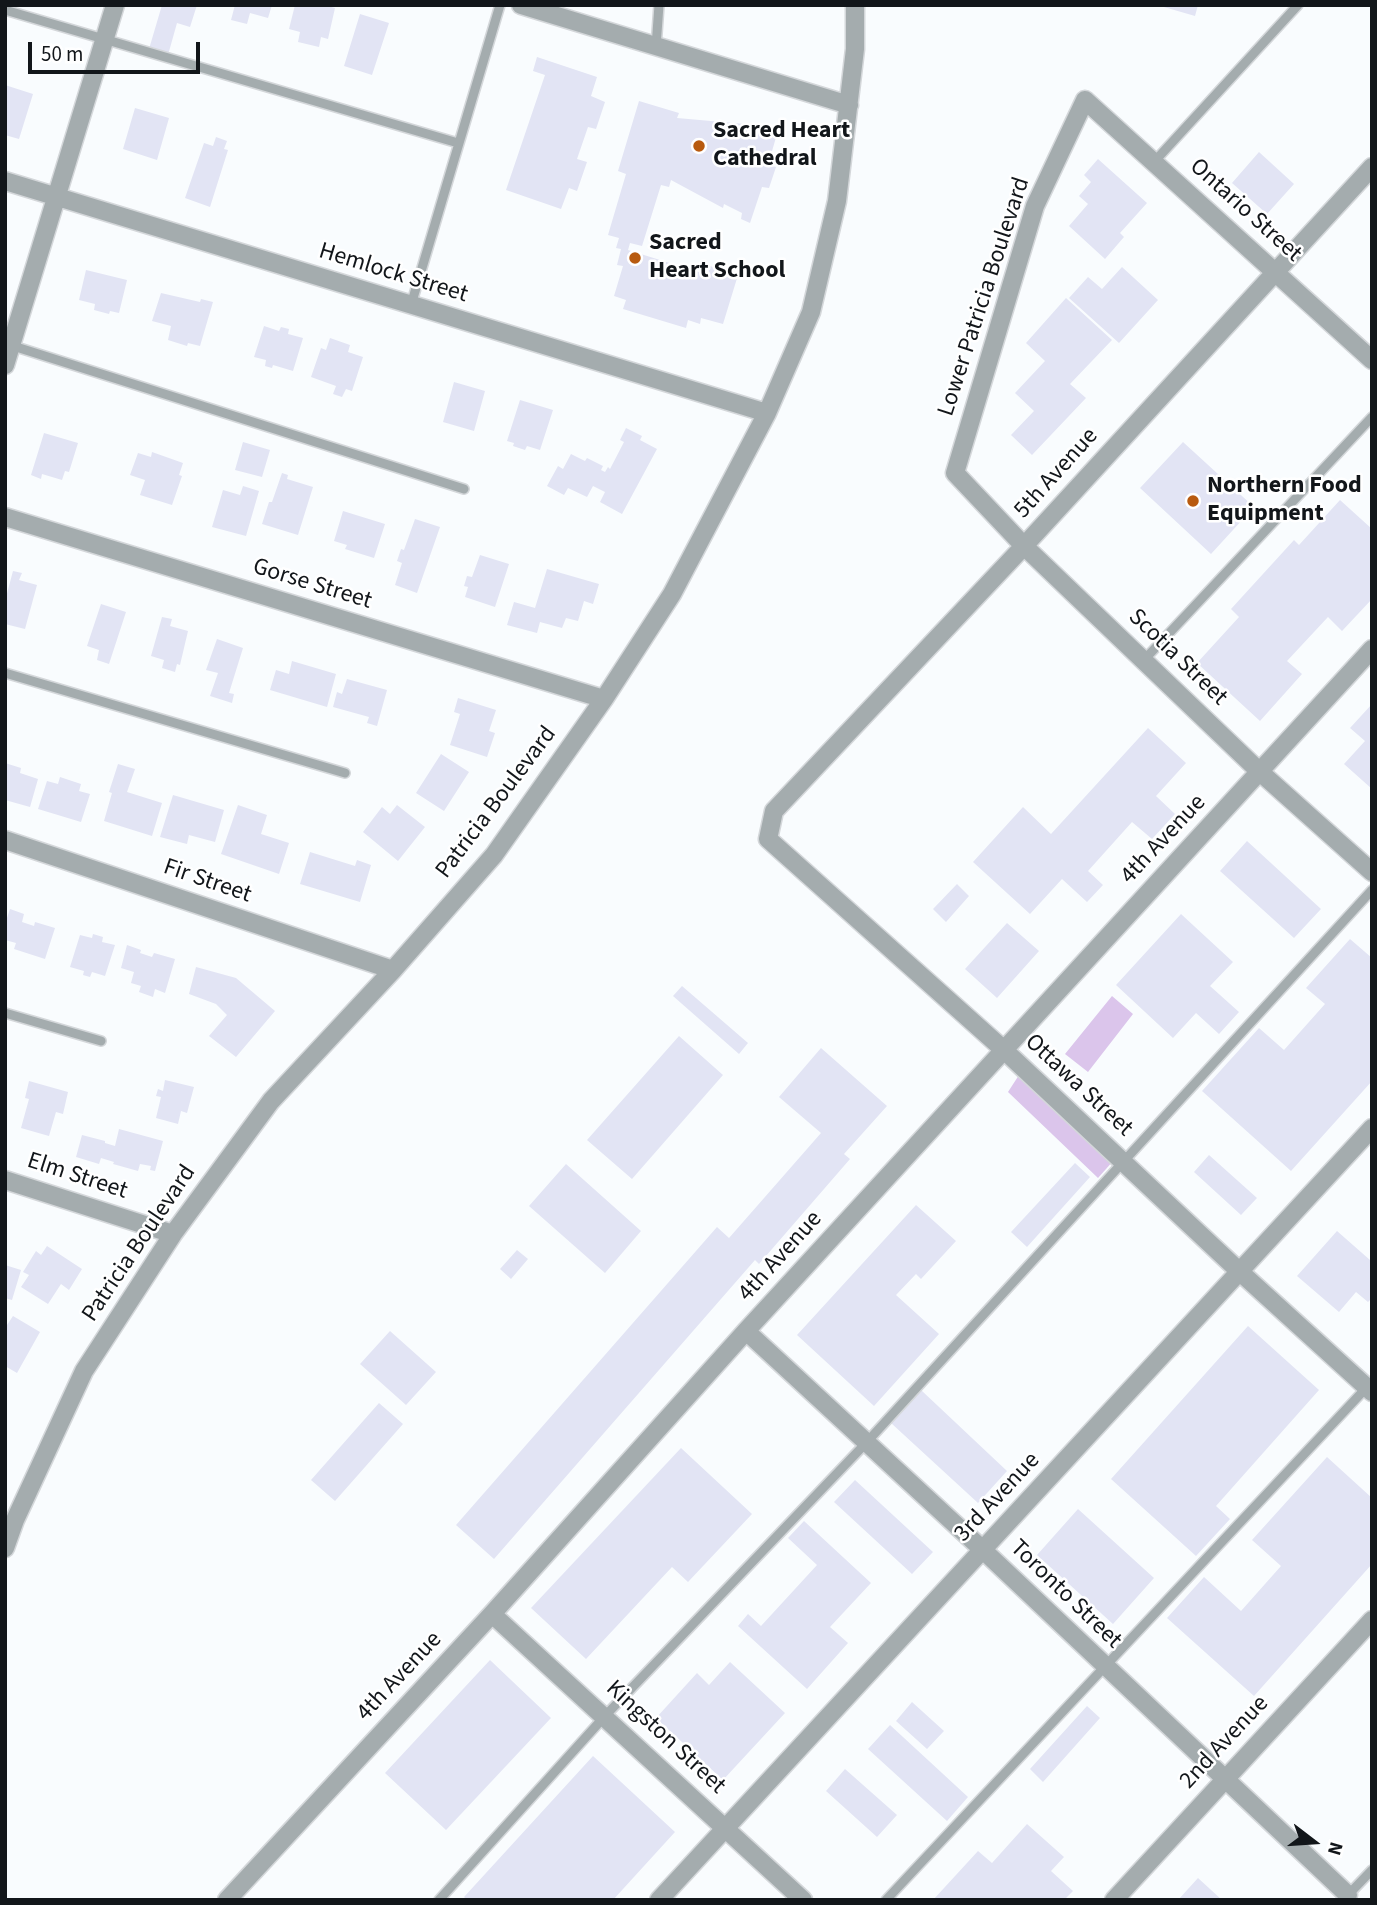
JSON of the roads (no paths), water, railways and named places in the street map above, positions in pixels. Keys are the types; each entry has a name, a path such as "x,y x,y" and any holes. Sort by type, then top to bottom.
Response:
{"street":[{"path":"5,365 8,344 58,197 116,5"},
{"path":"521,5 849,105"},
{"name":"Patricia Boulevard","path":"5,1548 10,1518 84,1371 173,1234 271,1101 393,970 494,855 604,699 672,594 767,413 811,312 837,201 855,49 855,5"},
{"name":"Ontario Street","path":"1085,100 1372,360"},
{"name":"Lower Patricia Boulevard","path":"955,473 1035,206 1085,100"},
{"name":"5th Avenue","path":"774,811 1024,546 1372,167"},
{"name":"Hemlock Street","path":"5,181 767,413"},
{"name":"Scotia Street","path":"955,473 1024,546 1260,772 1372,872"},
{"name":"Gorse Street","path":"5,517 604,699"},
{"name":"4th Avenue","path":"232,1898 746,1331 1372,649"},
{"name":"Ottawa Street","path":"774,811 768,839 1004,1050 1239,1271 1370,1387"},
{"name":"Fir Street","path":"5,840 393,970"},
{"name":"3rd Avenue","path":"659,1900 1372,1128"},
{"name":"Elm Street","path":"5,1180 173,1234"},
{"name":"Toronto Street","path":"746,1331 983,1550 1348,1895"},
{"name":"Kingston Street","path":"492,1614 803,1900"},
{"name":"2nd Avenue","path":"1114,1900 1372,1620"}],"lane":[{"path":"411,305 500,5"},
{"path":"656,47 659,5"},
{"path":"1154,162 1298,5"},
{"path":"5,10 458,143"},
{"path":"8,344 464,489"},
{"path":"1144,660 1372,417"},
{"path":"5,673 345,774"},
{"path":"439,1900 605,1716 866,1443 1372,890"},
{"path":"5,1013 101,1041"},
{"path":"886,1900 1370,1387"},
{"path":"1348,1895 1372,1870"}],"place":[{"name":"Sacred Heart Cathedral","path":"699,146"},
{"name":"Sacred Heart School","path":"635,258"},
{"name":"Northern Food Equipment","path":"1193,501"}]}
